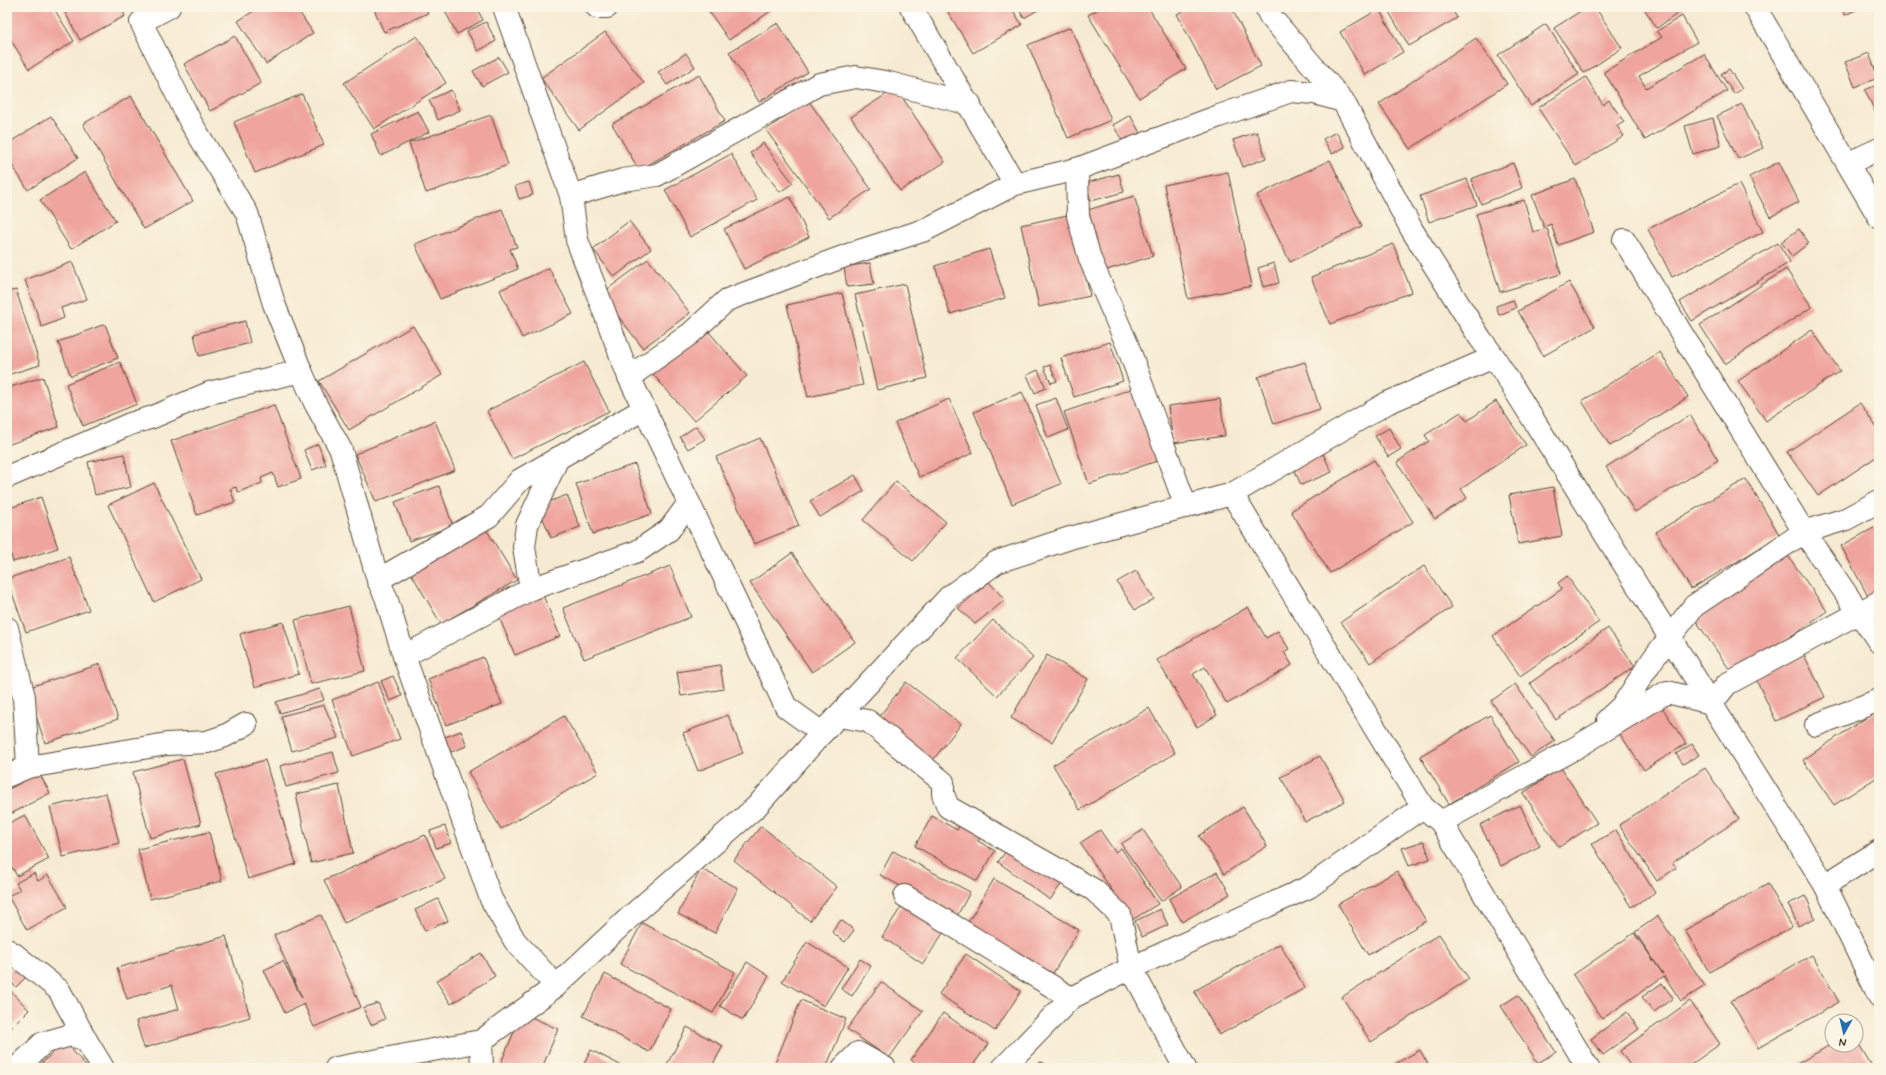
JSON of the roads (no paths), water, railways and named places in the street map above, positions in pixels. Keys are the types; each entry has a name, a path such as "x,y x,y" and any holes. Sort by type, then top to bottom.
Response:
{"street":[{"path":"169,7 141,22 191,122 247,213 274,304 315,403 341,450 378,580 386,597 404,656 491,899 515,941 556,986"},
{"path":"504,7 571,196 577,240 629,377 786,707 822,733"},
{"path":"597,7 606,7"},
{"path":"1266,7 1270,16 1343,101 1412,230 1480,338 1494,357 1668,638 1712,703 1825,885 1879,996"},
{"path":"1755,7 1849,163 1879,217"},
{"path":"915,8 1015,184"},
{"path":"571,196 623,180 657,175 819,84 856,77 885,82 970,104"},
{"path":"629,377 690,334 727,300 856,252 925,230 1015,184 1077,169 1291,91 1314,93 1343,101"},
{"path":"1849,163 1879,149"},
{"path":"1077,169 1078,216 1090,258 1127,344 1186,507"},
{"path":"1624,240 1804,532 1879,642"},
{"path":"336,1068 482,1041 556,986 630,917 756,807 822,733 949,597 997,562 1070,538 1232,494 1386,403 1494,357"},
{"path":"7,477 130,424 153,417 209,393 301,371"},
{"path":"378,580 488,516 520,480 644,408"},
{"path":"531,589 524,547 527,525 558,458"},
{"path":"1232,494 1422,807 1441,822 1588,1068"},
{"path":"1577,747 1623,705 1668,638 1694,606 1804,532 1846,519 1879,501"},
{"path":"404,656 531,589 638,551 669,530 689,503"},
{"path":"1712,703 1727,684 1879,602"},
{"path":"7,628 24,697 28,767"},
{"path":"1441,822 1577,747 1667,692 1712,703"},
{"path":"1816,725 1879,700"},
{"path":"822,733 838,716 868,721 943,782 943,794 948,807 1094,890 1120,915 1131,968 1185,1068"},
{"path":"7,776 28,767 167,744 207,742 225,736 246,724"},
{"path":"1002,1068 1071,998 1131,968 1309,887 1422,807"},
{"path":"1825,885 1879,851"},
{"path":"905,896 1071,998"},
{"path":"7,950 59,990 103,1068"},
{"path":"17,1068 43,1043 71,1035 86,1040"},
{"path":"482,1041 482,1068"},
{"path":"843,1068 858,1053 885,1068"}]}
